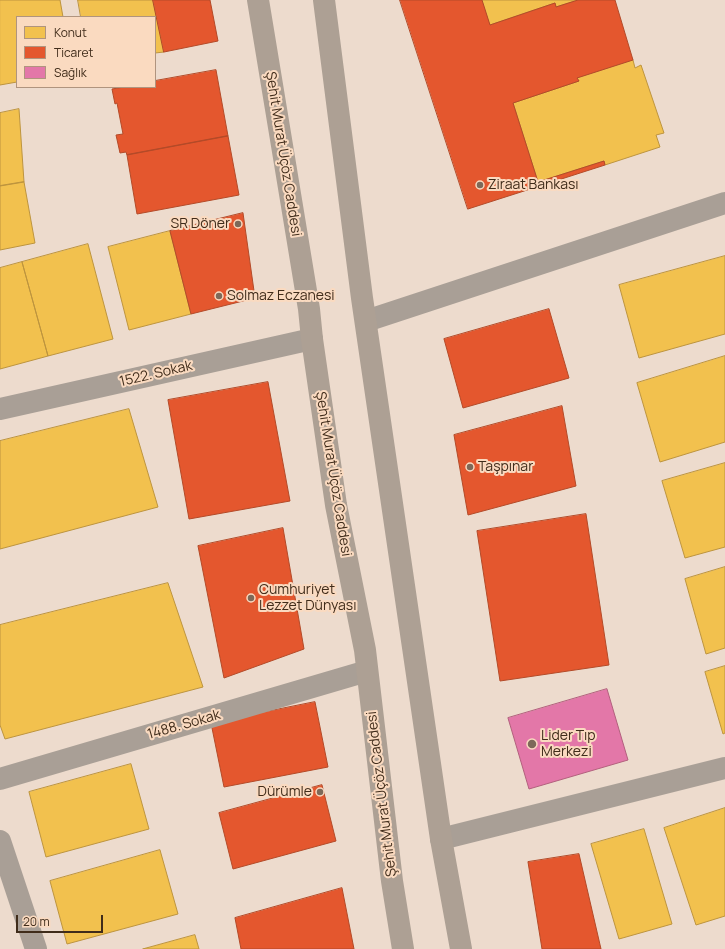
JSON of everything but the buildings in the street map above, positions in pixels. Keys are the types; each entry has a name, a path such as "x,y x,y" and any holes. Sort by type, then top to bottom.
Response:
{"main road":[{"name":"Şehit Murat Üçöz Caddesi","path":"258,0 308,302 336,505 365,650 392,881 403,949"},
{"path":"324,0 366,321 441,839 461,949"}],"street":[{"path":"366,321 725,203"},
{"name":"1522. Sokak","path":"0,409 312,339"},
{"name":"1488. Sokak","path":"0,779 367,671"},
{"path":"441,839 725,768"},
{"path":"0,841 36,949"}],"place":[{"name":"Ziraat Bankası","path":"480,185"},
{"name":"SR Döner","path":"238,224"},
{"name":"Solmaz Eczanesi","path":"219,296"},
{"name":"Taşpınar","path":"470,467"},
{"name":"Cumhuriyet Lezzet Dünyası","path":"251,598"},
{"name":"Lider Tıp Merkezi","path":"532,744"},
{"name":"Dürümle","path":"320,792"}]}
